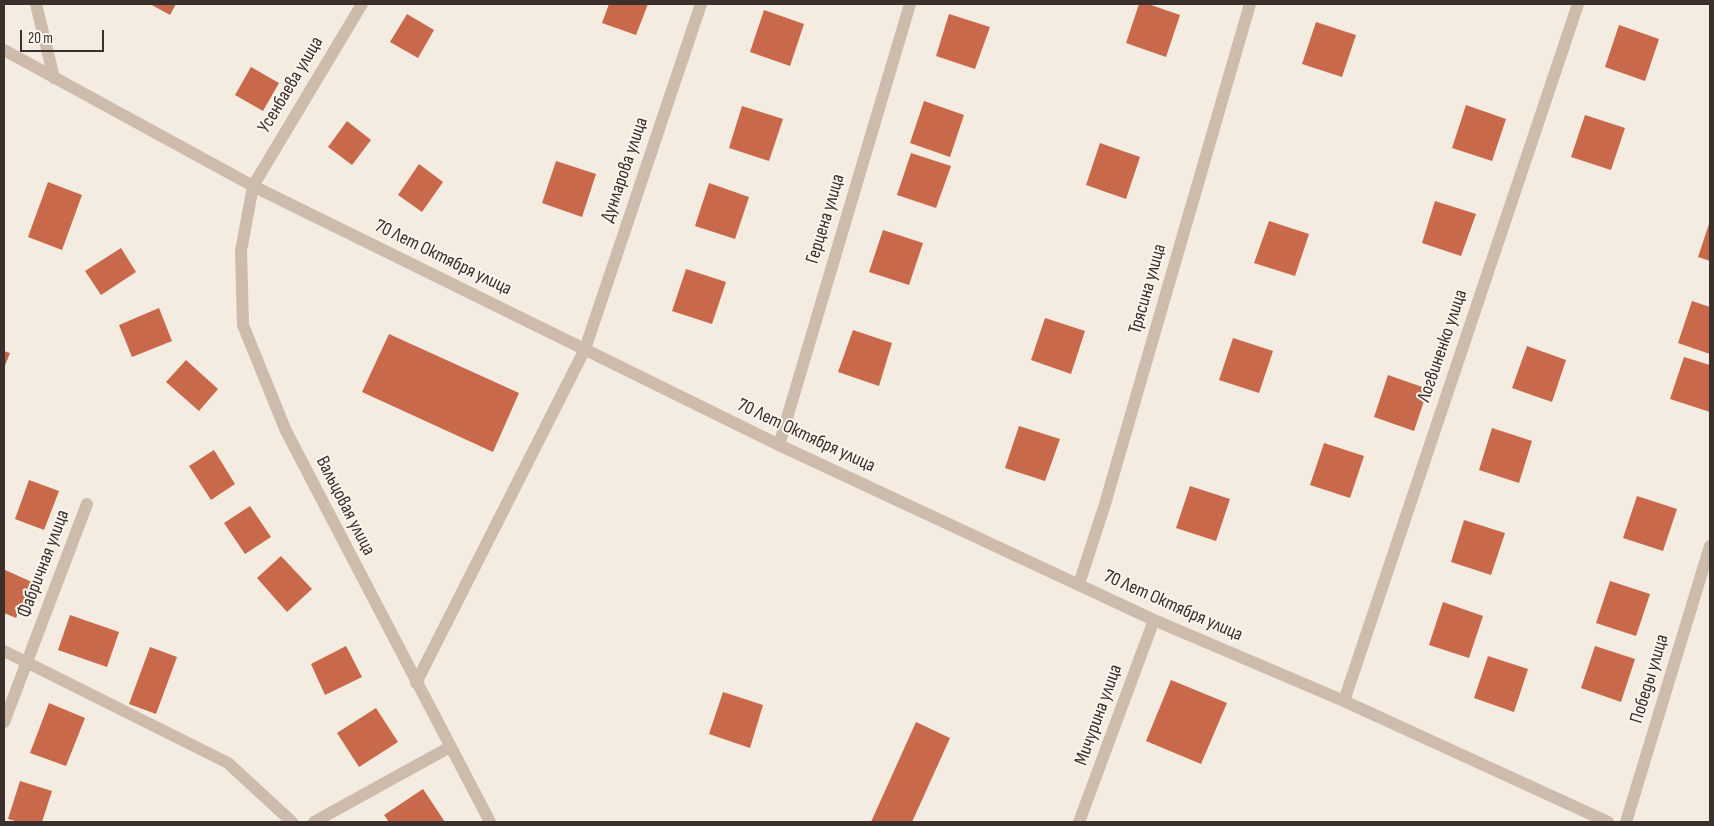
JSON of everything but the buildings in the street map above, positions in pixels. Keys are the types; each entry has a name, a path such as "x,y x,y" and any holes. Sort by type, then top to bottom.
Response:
{"street":[{"path":"36,4 54,78"},
{"name":"Усенбаева улица","path":"253,186 362,4"},
{"name":"Дунларова улица","path":"416,683 585,348 701,4"},
{"name":"Герцена улица","path":"779,445 910,4"},
{"name":"Трясина улица","path":"1079,584 1250,4"},
{"name":"Логвиненко улица","path":"1344,700 1578,4"},
{"name":"70 Лет Октября улица","path":"4,50 253,186 779,445 1154,620 1344,700 1608,822"},
{"name":"Вальцовая улица","path":"253,186 241,250 244,325 286,431 490,822"},
{"name":"Фабричная улица","path":"4,722 87,504"},
{"name":"Победы улица","path":"1626,822 1710,546"},
{"name":"Мичурина улица","path":"1079,822 1154,620"},
{"path":"4,651 228,764 292,822"},
{"path":"314,822 450,747"}]}
